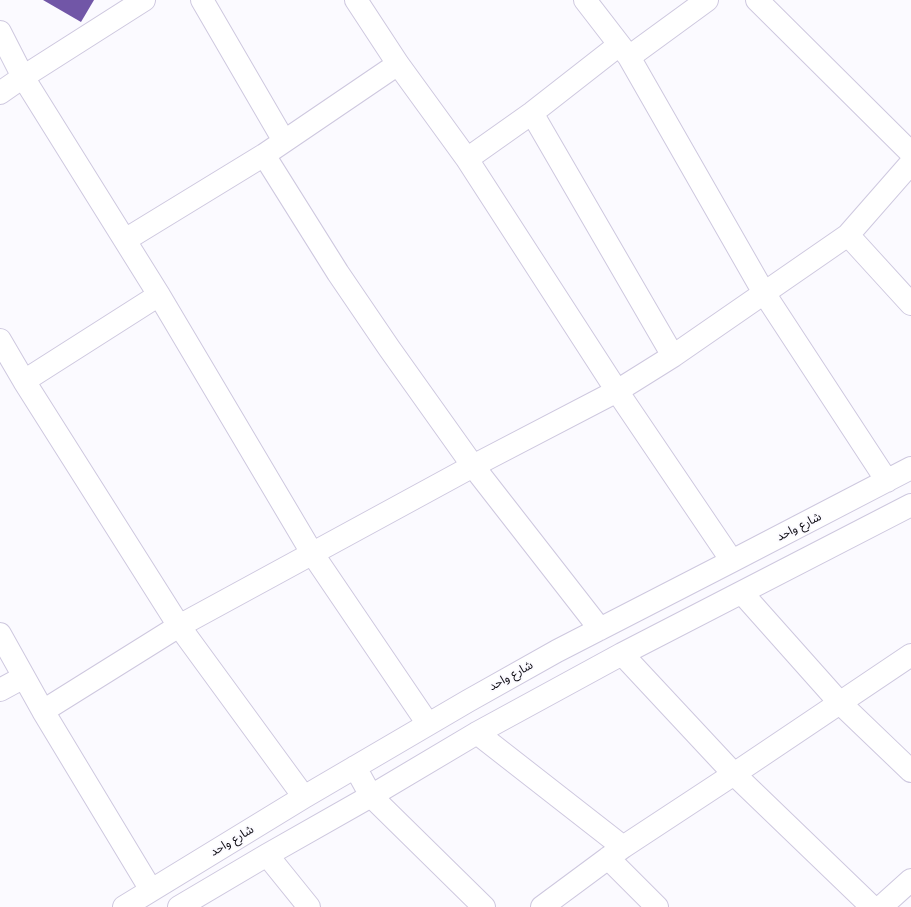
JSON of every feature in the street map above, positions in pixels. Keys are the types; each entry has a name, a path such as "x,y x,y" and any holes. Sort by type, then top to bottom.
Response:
{"street":[{"path":"0,93 144,0"},
{"path":"202,0 284,141"},
{"path":"585,0 624,51 764,293 887,481"},
{"path":"467,159 624,51 707,0"},
{"path":"757,0 911,154"},
{"path":"362,2 398,64 467,159 617,391 732,561"},
{"path":"0,32 23,77 159,295 312,553 428,724"},
{"path":"125,240 264,155 398,64"},
{"path":"532,113 673,356"},
{"path":"264,155 338,273 389,348 473,466 600,629"},
{"path":"43,711 178,626 473,466 617,391 673,356 848,234 911,163"},
{"path":"848,234 911,304"},
{"path":"24,380 159,295"},
{"path":"0,340 178,626 304,798"},
{"name":"شارع واحد","path":"124,907 355,767 474,697 557,651 911,468"},
{"path":"179,907 477,733 622,654 909,510"},
{"path":"742,593 840,703 911,771"},
{"path":"0,634 43,711 151,890"},
{"path":"622,654 734,774 872,907"},
{"path":"542,907 616,852 911,655"},
{"path":"0,690 24,677"},
{"path":"477,733 616,852 657,907"},
{"path":"355,767 370,796 484,907"},
{"path":"268,855 309,907"},
{"path":"881,907 911,880"}],"building":[{"path":"43,0 94,0 81,22"}]}
